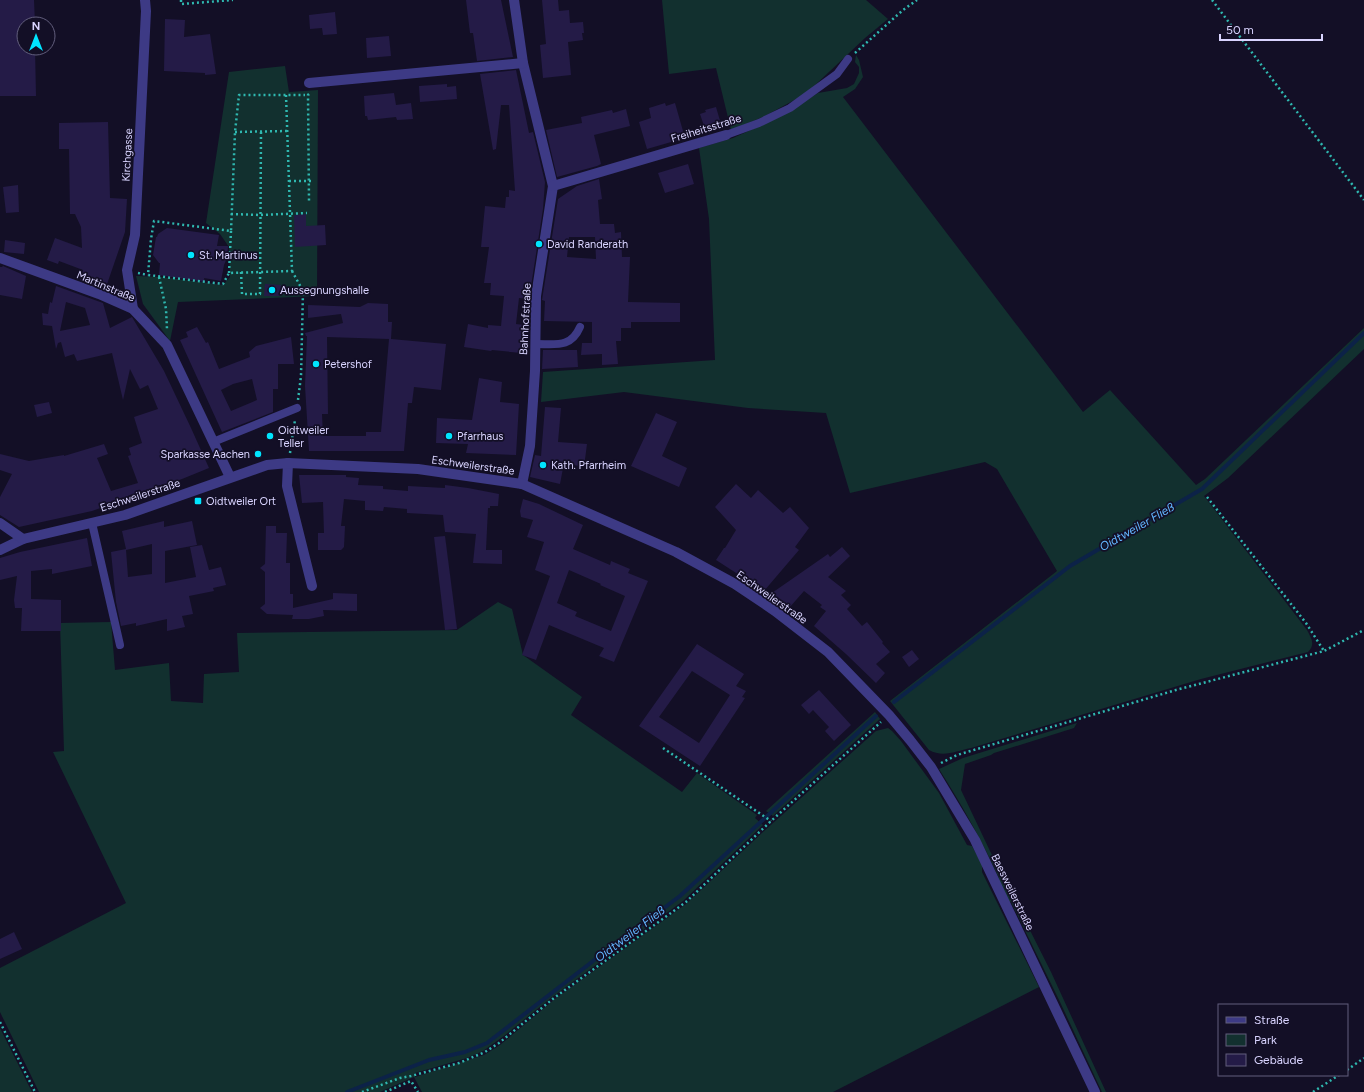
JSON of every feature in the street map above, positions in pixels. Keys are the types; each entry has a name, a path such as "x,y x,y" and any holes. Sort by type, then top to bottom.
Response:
{"street":[{"name":"Kirchgasse","path":"133,309 127,270 135,235 146,11 145,0"},
{"name":"Bahnhofstraße","path":"514,0 524,63 553,186 536,296 536,371 530,446 522,484"},
{"path":"309,83 524,63"},
{"name":"Freiheitsstraße","path":"553,186 726,135"},
{"name":"Martinstraße","path":"0,258 99,294 133,309 167,345 230,477"},
{"path":"288,462 287,486 312,586"},
{"name":"Eschweilerstraße","path":"0,550 23,539 125,515 230,477 267,465 288,462 418,469 522,484 676,552 735,584 775,611 828,652 889,715"},
{"path":"0,523 23,539"},
{"name":"Baesweilerstraße","path":"889,715 931,767 975,840 1095,1092"}],"lane":[{"name":"Freiheitsstraße","path":"726,135 760,123 790,108 837,74 848,59"},
{"path":"536,344 566,343 574,338 580,327"},
{"path":"213,442 297,408"},
{"path":"92,523 120,645"}],"path":[{"path":"181,0 181,4 234,0"},
{"path":"848,59 917,0"},
{"path":"1212,0 1364,200"},
{"path":"309,83 309,201"},
{"path":"231,231 154,221 148,275 223,284 229,273 231,231 231,214 235,132 239,95 313,94"},
{"path":"286,95 292,271 303,291 302,376 288,462"},
{"path":"235,132 288,131"},
{"path":"241,272 242,294 260,294 261,132"},
{"path":"289,181 314,181"},
{"path":"231,214 260,215 307,213"},
{"path":"229,273 292,271"},
{"path":"160,277 166,309"},
{"path":"1207,497 1306,622 1324,651"},
{"path":"931,767 957,755 1168,692 1324,651 1364,630"},
{"path":"362,1092 400,1078 459,1062 485,1052 499,1043 554,998 686,902 771,821 889,715"},
{"path":"663,748 771,821"},
{"path":"0,1022 35,1092"},
{"path":"1348,1069 1364,1058"},
{"path":"1314,1092 1338,1076"},
{"path":"385,1092 411,1081 418,1092"}],"green space":[{"path":"662,0 866,0 888,19 865,38 812,88 800,97 763,117 731,130 716,68 669,74"},
{"path":"856,55 859,60 863,77 855,89 843,97 1083,412 1110,390 1196,485 1205,479 1364,328 1364,349 1228,478 1204,496 1307,630 1312,644 1308,652 1201,679 971,748 944,754 934,752 929,750 890,701 1057,571 997,469 985,462 850,493 826,413 748,408 624,392 541,402 543,372 715,360 709,219 699,148 733,138 777,118 818,93 847,88 854,84 859,73 859,67 855,62"},
{"path":"285,66 289,92 318,90 317,296 178,302 170,341 143,304 136,276 161,277 223,285 230,277 229,247 220,234 206,223 229,72"},
{"path":"498,602 512,609 523,655 582,697 571,715 682,792 697,773 757,815 755,818 763,825 683,901 551,998 504,1036 483,1051 467,1058 415,1073 415,1077 484,1055 500,1045 555,999 686,904 763,832 876,731 888,728 901,741 939,793 967,845 972,846 982,864 982,872 1039,987 833,1092 422,1092 414,1077 380,1092 39,1092 0,1012 0,968 126,903 53,752 64,751 60,623 111,622 115,670 169,663 171,701 203,703 204,674 239,672 237,633 457,630"},
{"path":"875,712 880,719 773,816 766,811"},
{"path":"1077,723 1074,728 994,753 965,764 961,790 1051,972 1106,1092 1102,1092 1011,902 1007,900 998,882 999,878 985,850 939,769 963,758"},
{"path":"0,1028 32,1092 0,1092"}],"building":[{"path":"0,0 34,0 35,16 16,16 16,56 35,56 36,96 0,96"},
{"path":"466,0 501,0 513,57 477,61 473,33 470,33"},
{"path":"542,0 558,0 559,11 569,10 570,23 583,22 583,40 568,42 571,75 543,78 540,45 546,44"},
{"path":"335,12 337,34 323,35 322,28 310,29 309,15"},
{"path":"165,19 185,20 184,37 210,34 216,74 205,75 205,73 164,71"},
{"path":"389,36 391,56 367,58 366,38"},
{"path":"516,70 529,133 533,132 545,182 543,209 529,299 519,298 516,324 524,325 521,353 464,347 468,324 488,328 488,325 501,326 504,296 490,295 491,283 484,283 489,247 481,247 485,206 505,208 506,197 509,197 509,190 515,191 509,105 501,105 496,149 493,150 480,74"},
{"path":"447,84 447,87 456,86 457,99 420,102 419,86"},
{"path":"394,93 396,105 411,103 413,119 397,120 396,117 368,120 367,116 365,116 364,96"},
{"path":"665,103 666,106 675,103 685,138 647,149 639,122 651,118 649,108"},
{"path":"716,107 721,124 705,129 700,114 706,112 705,110"},
{"path":"626,109 630,126 594,135 601,164 557,177 546,130 582,123 581,117 612,110 613,113"},
{"path":"108,122 110,198 127,199 125,232 105,290 80,280 83,270 59,261 58,264 47,260 55,238 82,248 81,227 75,214 70,214 69,149 59,149 59,123"},
{"path":"688,164 694,184 665,193 658,173"},
{"path":"599,179 602,199 598,200 600,224 614,224 615,233 621,232 622,257 630,257 628,302 680,303 680,322 631,322 631,328 621,328 621,341 616,341 618,364 602,365 602,354 581,355 582,343 592,343 592,322 544,321 545,301 542,300 558,199 577,186","holes":["569,237 595,237 596,259 567,257"]},
{"path":"18,185 19,212 6,213 3,187"},
{"path":"306,214 306,226 325,225 326,245 295,247 294,215"},
{"name":"St. Martinus","path":"167,228 219,235 217,246 228,246 227,258 221,281 204,278 205,282 159,275 160,263 153,255 156,237"},
{"path":"5,240 25,243 24,254 4,252"},
{"path":"3,266 26,276 22,299 0,295 0,267"},
{"name":"Aussegnungshalle","path":"265,284 281,285 280,296 264,296"},
{"path":"56,286 103,303 110,328 132,317 164,371 209,468 92,511 19,527 0,515 0,497 12,474 0,470 0,454 29,461 64,456 104,444 108,454 97,458 111,491 138,483 128,456 131,455 129,448 142,443 134,417 158,409 148,385 140,389 130,369 123,400 112,353 77,361 74,354 65,357 61,342 58,343 56,349 52,326 43,325 42,313 48,314 50,302 52,303","holes":["66,302 85,308 90,325 60,331"]},
{"path":"368,303 388,304 388,322 392,322 391,339 446,344 441,390 414,387 412,403 408,403 404,451 309,451 305,386 307,336 305,333 343,323 341,314 308,318 308,305 360,307","holes":["327,337 389,339 381,432 366,432 366,436 323,436 322,414 328,414"]},
{"path":"197,327 206,343 208,342 219,369 250,357 249,352 256,346 291,337 294,364 278,364 278,389 273,389 273,412 222,432 180,340 188,337 186,332","holes":["252,379 257,400 231,411 221,390 233,384"]},
{"path":"543,350 577,350 578,367 542,369"},
{"path":"479,378 502,382 500,402 519,404 516,455 466,453 468,444 436,443 437,418 472,420"},
{"path":"49,402 52,413 37,417 34,405"},
{"path":"545,407 561,408 558,442 587,444 584,467 564,463 560,484 530,477 535,455 541,456"},
{"path":"656,413 677,422 662,456 687,468 679,487 631,466"},
{"path":"299,475 346,475 346,477 359,478 358,485 383,486 383,489 408,491 408,486 445,488 445,485 499,494 498,506 490,506 490,508 488,508 486,550 502,550 502,564 473,563 476,534 445,532 443,515 407,513 407,509 384,507 383,511 365,510 365,501 344,499 341,526 345,526 344,547 341,550 318,550 318,533 324,533 323,502 302,503"},
{"path":"736,484 751,498 758,490 783,513 790,507 809,528 795,547 799,550 764,591 716,560 736,530 715,507"},
{"path":"523,499 539,504 583,525 573,549 610,565 611,561 630,569 628,573 648,581 614,662 599,656 604,648 549,625 536,660 522,655 550,576 535,570 544,542 527,537 533,520 521,517 520,511","holes":["569,570 601,584 600,585 625,596 611,631 575,616 577,612 557,603"]},
{"path":"164,521 164,527 192,521 197,545 165,551 165,583 196,577 190,547 202,545 209,570 221,567 226,585 213,588 214,591 189,596 193,614 182,616 185,627 167,631 167,619 136,626 136,623 121,626 116,602 111,552 126,549 122,531","holes":["152,544 152,574 128,577 126,550"]},
{"path":"266,526 276,526 276,533 287,533 286,563 290,563 290,594 293,594 293,608 333,599 333,593 357,594 357,611 323,610 324,616 309,619 292,619 293,615 267,614 260,608 265,604 265,572 260,568 265,564"},
{"path":"445,536 457,629 445,630 434,537"},
{"path":"87,538 92,566 52,574 52,569 31,571 31,599 61,600 61,631 21,631 22,608 15,608 14,600 17,576 0,580 0,558 20,552"},
{"path":"842,547 850,556 828,577 846,591 841,595 851,605 847,609 862,626 867,622 890,652 876,664 885,673 876,683 814,626 826,611 820,607 822,605 804,591 789,608 769,595 828,554 830,557"},
{"path":"697,644 744,674 736,686 746,691 742,697 745,698 700,766 639,726","holes":["692,671 730,695 699,743 659,717"]},
{"path":"912,650 919,659 909,667 902,657"},
{"path":"819,690 851,725 834,741 825,731 829,727 813,710 809,714 801,705"},
{"path":"14,932 22,949 0,959 0,939"}],"waterway":[{"name":"Oidtweiler Fließ","path":"894,702 1070,566 1202,489 1364,333"},
{"name":"Oidtweiler Fließ","path":"347,1092 429,1060 465,1052 487,1043 680,896 876,716"}],"place":[{"name":"David Randerath","path":"539,244"},
{"name":"St. Martinus","path":"191,255"},
{"name":"Aussegnungshalle","path":"272,290"},
{"name":"Petershof","path":"316,364"},
{"name":"Oidtweiler Teller","path":"270,436"},
{"name":"Pfarrhaus","path":"449,436"},
{"name":"Sparkasse Aachen","path":"258,454"},
{"name":"Kath. Pfarrheim","path":"543,465"},
{"name":"Oidtweiler Ort","path":"198,501"}]}
